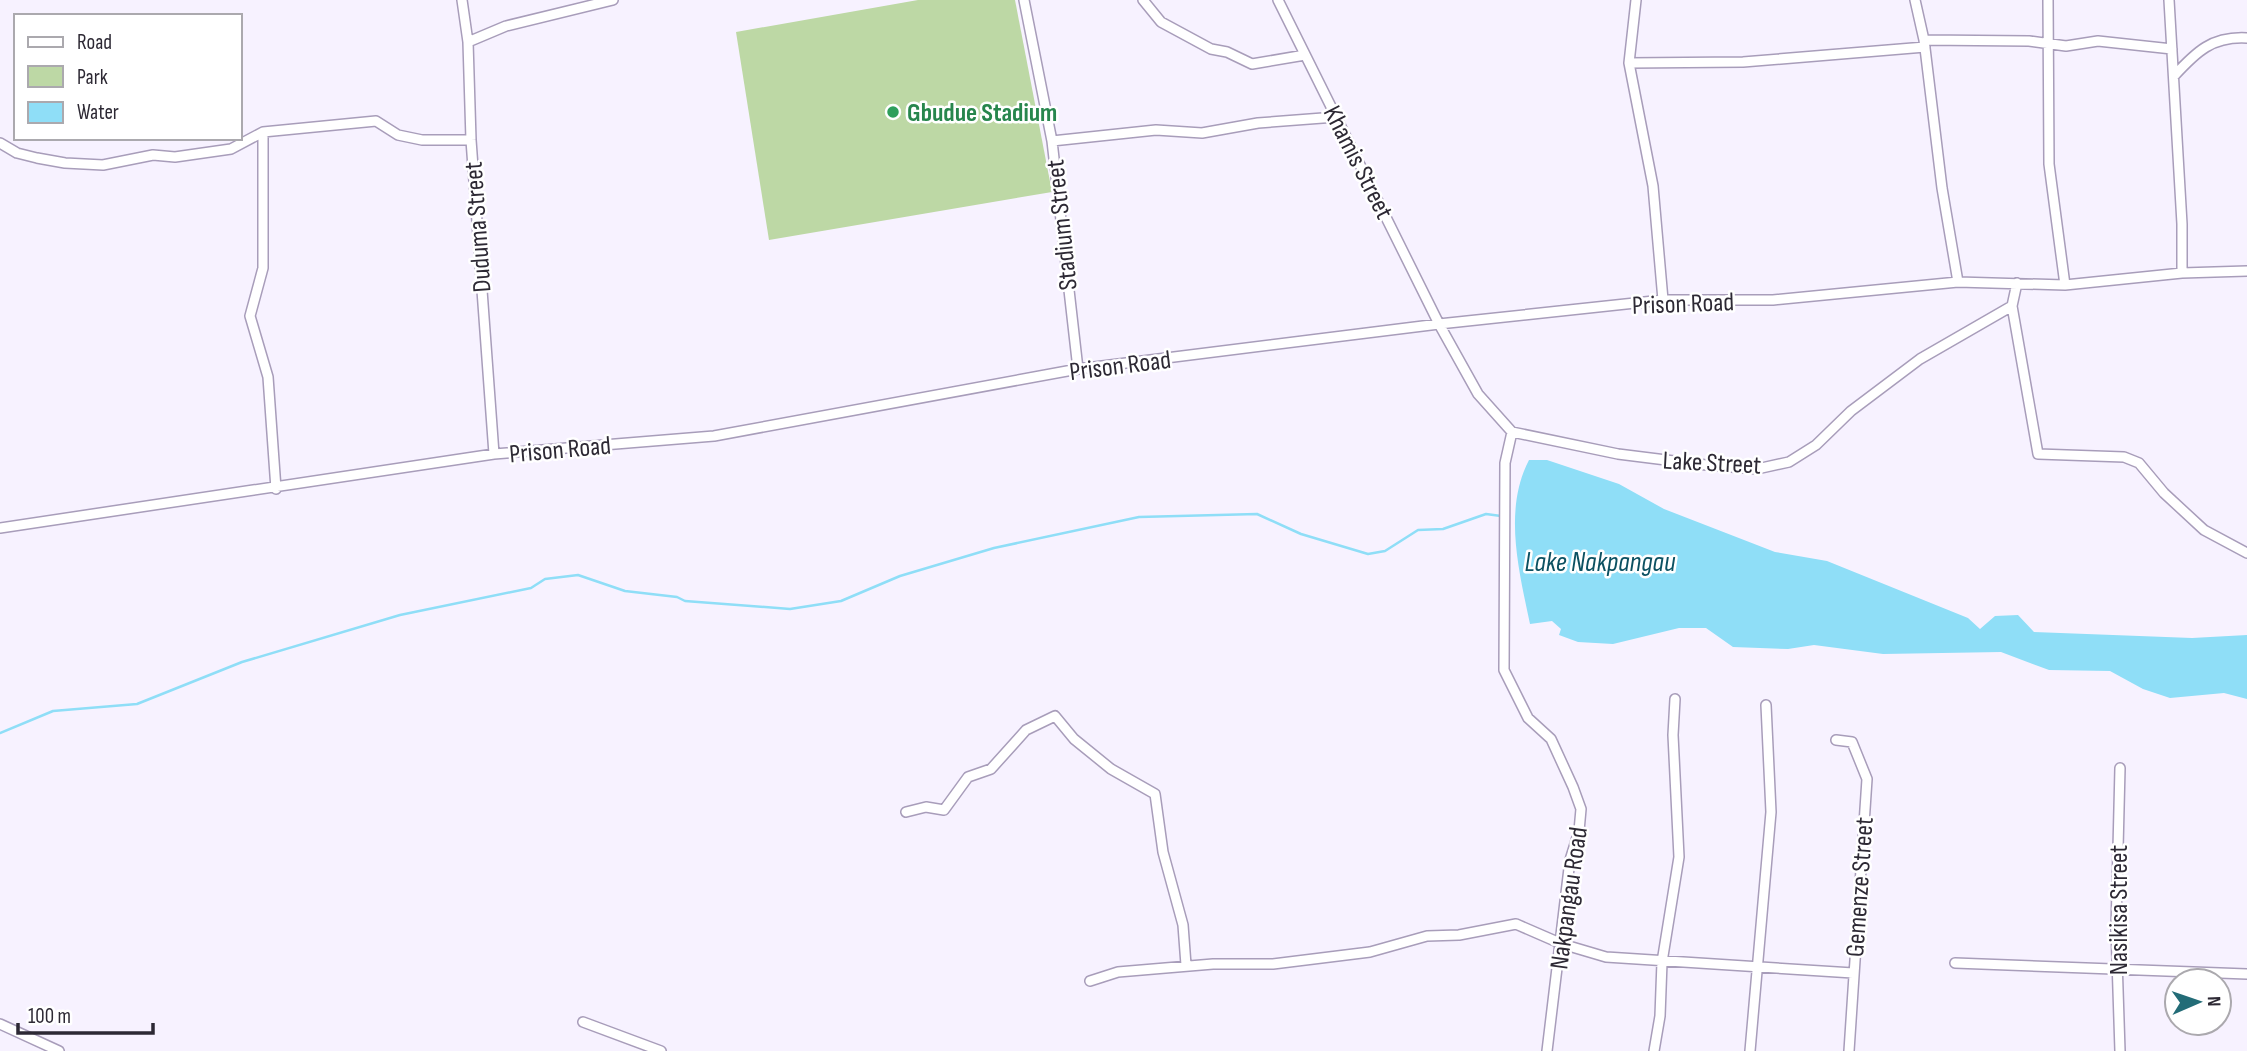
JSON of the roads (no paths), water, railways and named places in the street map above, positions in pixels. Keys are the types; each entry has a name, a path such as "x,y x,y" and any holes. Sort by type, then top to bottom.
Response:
{"street":[{"name":"Duduma Street","path":"462,0 468,42 471,140 494,454"},
{"path":"468,42 506,26 612,0"},
{"name":"Stadium Street","path":"1024,0 1052,141 1078,369"},
{"path":"1143,0 1161,22 1211,49 1227,52 1252,64 1306,55"},
{"name":"Khamis Street","path":"1278,0 1439,324"},
{"path":"1636,0 1629,63 1653,186 1663,300"},
{"path":"1915,0 1925,44 1941,187 1958,282"},
{"path":"2048,0 2049,164 2065,285"},
{"path":"2169,0 2182,273"},
{"path":"2174,76 2200,48 2223,39 2247,38"},
{"path":"1629,63 1742,62 1925,44 2029,41 2066,46 2098,41 2172,49"},
{"path":"1052,141 1156,130 1202,134 1258,122 1336,117"},
{"path":"0,144 17,153 37,158 103,165 153,155 175,157 230,149 262,132 376,121 398,135 422,140 471,140"},
{"path":"262,132 264,268 250,316 268,377 276,489"},
{"name":"Prison Road","path":"0,528 276,489 494,454 714,436 1078,369 1439,324 1663,300 1773,300 1958,282 2065,285 2182,273 2247,271"},
{"path":"2017,283 2012,306 2038,454 2124,457 2139,463 2164,493 2204,530 2247,554"},
{"name":"Lake Street","path":"1512,432 1618,454 1706,465 1757,469 1789,462 1816,445 1851,411 1920,359 2012,306"},
{"path":"1439,324 1478,394 1512,432"},
{"name":"Nakpangau Road","path":"1512,432 1505,463 1504,670 1528,718 1551,739 1563,759 1581,809 1579,831 1570,860 1562,944 1547,1051"},
{"path":"1654,1051 1660,1016 1662,962 1679,857 1673,735 1675,699"},
{"path":"1750,1051 1755,964 1771,812 1766,705"},
{"path":"906,811 926,807 944,810 968,777 990,769 1026,730 1055,716 1074,739 1111,769 1155,794 1163,852 1182,925 1186,965"},
{"name":"Gemenze Street","path":"1836,740 1852,742 1867,779 1849,1051"},
{"name":"Nasikisa Street","path":"2120,768 2117,863 2120,1051"},
{"path":"1090,981 1118,972 1186,965 1273,964 1334,956 1370,951 1427,936 1458,935 1516,924 1562,944 1606,957 1662,962 1755,964 1853,973"},
{"path":"1955,963 2247,974"},
{"path":"583,1023 661,1051"},
{"path":"0,1024 59,1051"}],"water":[{"name":"Lake Nakpangau","path":"1529,460 1547,460 1619,484 1664,509 1775,552 1827,561 1968,618 1980,629 1995,616 2018,615 2034,632 2192,638 2247,635 2247,699 2224,693 2170,698 2143,689 2110,671 2049,670 2001,652 1883,654 1814,645 1788,649 1733,647 1706,628 1679,628 1613,644 1578,642 1559,635 1561,629 1552,621 1530,624 1518,562 1515,520 1521,479"}],"waterway":[{"path":"0,733 53,711 137,704 242,662 400,615 531,588 545,579 578,575 625,591 677,597 685,601 790,609 841,601 900,576 994,548 1139,517 1257,514 1301,534 1368,554 1385,551 1418,530 1443,529 1486,514 1501,516"}],"place":[{"name":"Gbudue Stadium","path":"893,112"}]}
